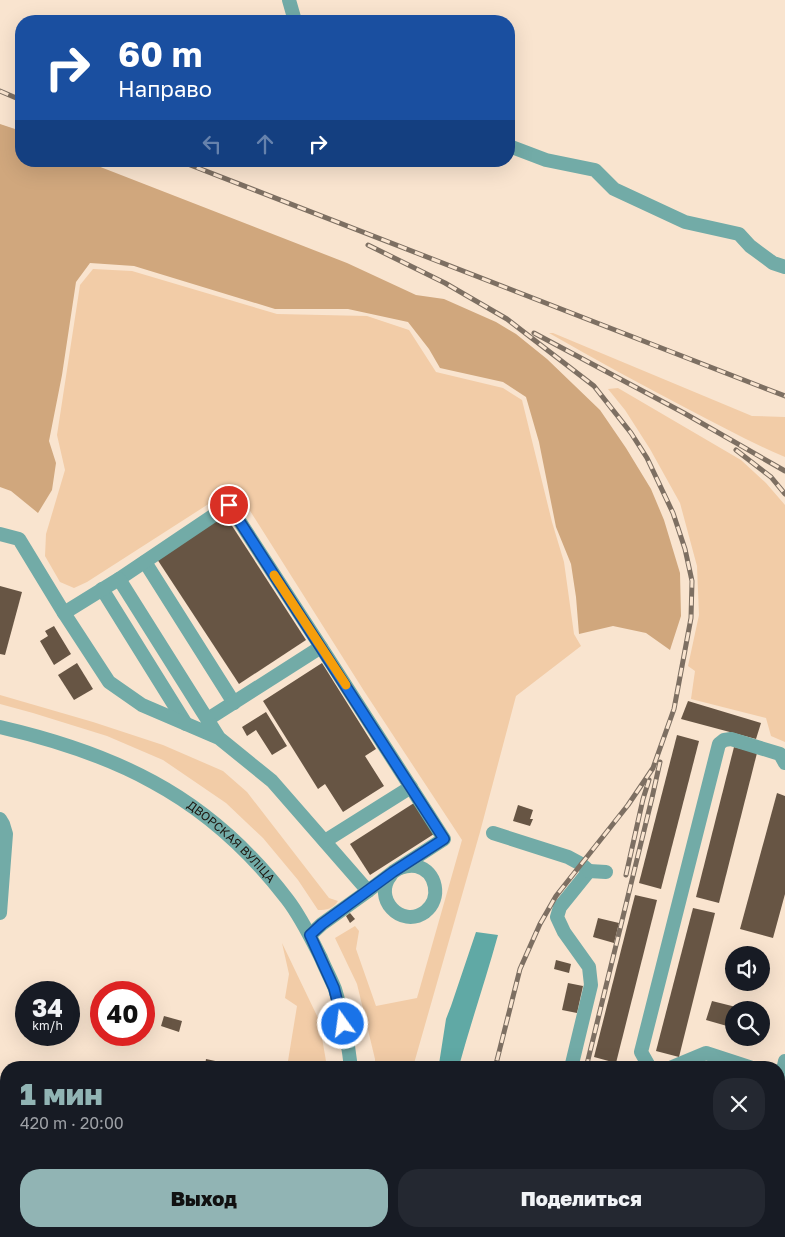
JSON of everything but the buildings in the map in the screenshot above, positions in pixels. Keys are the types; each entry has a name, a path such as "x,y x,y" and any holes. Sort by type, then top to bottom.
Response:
{"street":[{"path":"289,0 293,15"},
{"path":"515,148 546,160 595,170 614,189 685,222 739,234 750,246 773,263 785,267"},
{"path":"64,613 145,562 229,505 444,839 396,870 322,924 310,935"},
{"path":"0,534 19,539 109,682 142,706 219,738 272,781 368,891 385,895"},
{"path":"145,562 234,702"},
{"path":"119,579 219,738"},
{"path":"102,589 186,724"},
{"path":"208,719 321,647"},
{"name":"ДВОРСКАЯ ВУЛІЦА","path":"0,727 27,733 119,765 154,782 220,828 256,863 287,900 310,935 334,988 348,1042 350,1061"},
{"path":"646,1061 641,1052 719,744 731,738 780,754 785,763"},
{"path":"325,841 411,787"},
{"path":"0,819 6,834 0,913"},
{"path":"493,833 568,856 589,871 606,872"},
{"path":"408,866 416,866 430,874 436,890 435,898 425,912 417,916 408,917 400,915 388,903 385,895 385,886 396,870 408,866"},
{"path":"573,1061 591,985 590,967 564,932 557,917 560,907 589,871"},
{"path":"687,1061 706,1053 731,1061"}],"shaded area":[{"path":"0,124 15,129 15,167 100,167 347,263 416,295 444,299 496,322 516,334 547,359 600,410 651,489 664,520 680,573 681,616 670,650 646,633 613,626 579,634 571,564 556,527 539,442 526,397 503,382 440,368 429,349 408,322 348,309 275,309 134,266 90,263 76,282 62,375 49,441 56,463 52,490 38,513 11,491 0,487"},
{"path":"93,269 132,271 277,314 367,316 409,330 436,372 503,388 522,400 552,522 564,562 574,634 581,646 516,696 480,832 415,1061 375,1061 357,984 335,938 355,926 359,931 356,949 376,1006 417,998 462,840 364,691 235,487 87,582 74,588 60,582 45,556 46,534 65,470 57,435 80,285"},
{"path":"549,333 553,333 752,416 785,417 785,457 747,440"},
{"path":"618,388 741,460 766,483 785,505 785,742 771,736 766,718 691,699 695,671 688,666 699,615 697,566 680,503 650,449 625,410 608,389"},
{"path":"0,695 163,745 223,771 247,792 329,898 338,901 330,909 318,910 298,880 263,838 226,803 163,760 107,736 0,704"},
{"path":"282,943 319,1020 326,1061 288,1061 297,1006 285,998 289,974"}],"water":[{"path":"476,932 498,935 460,1061 439,1061 446,1019"}],"railway":[{"path":"0,91 15,97"},
{"path":"195,167 785,396"},
{"path":"368,245 445,283 507,319 594,386 631,433 647,458 673,513 685,549 692,581 691,618 674,709 653,768 628,805 556,896 540,924 520,969 497,1061"},
{"path":"534,333 684,413 785,471"},
{"path":"736,450 771,477 785,494"},
{"path":"588,1061 660,762"},
{"path":"626,875 649,780"}],"slow traffic":[{"path":"274,575 346,685"}],"route":[{"path":"229,505 444,839 393,872 322,924 310,935 334,988 343,1024"}]}
